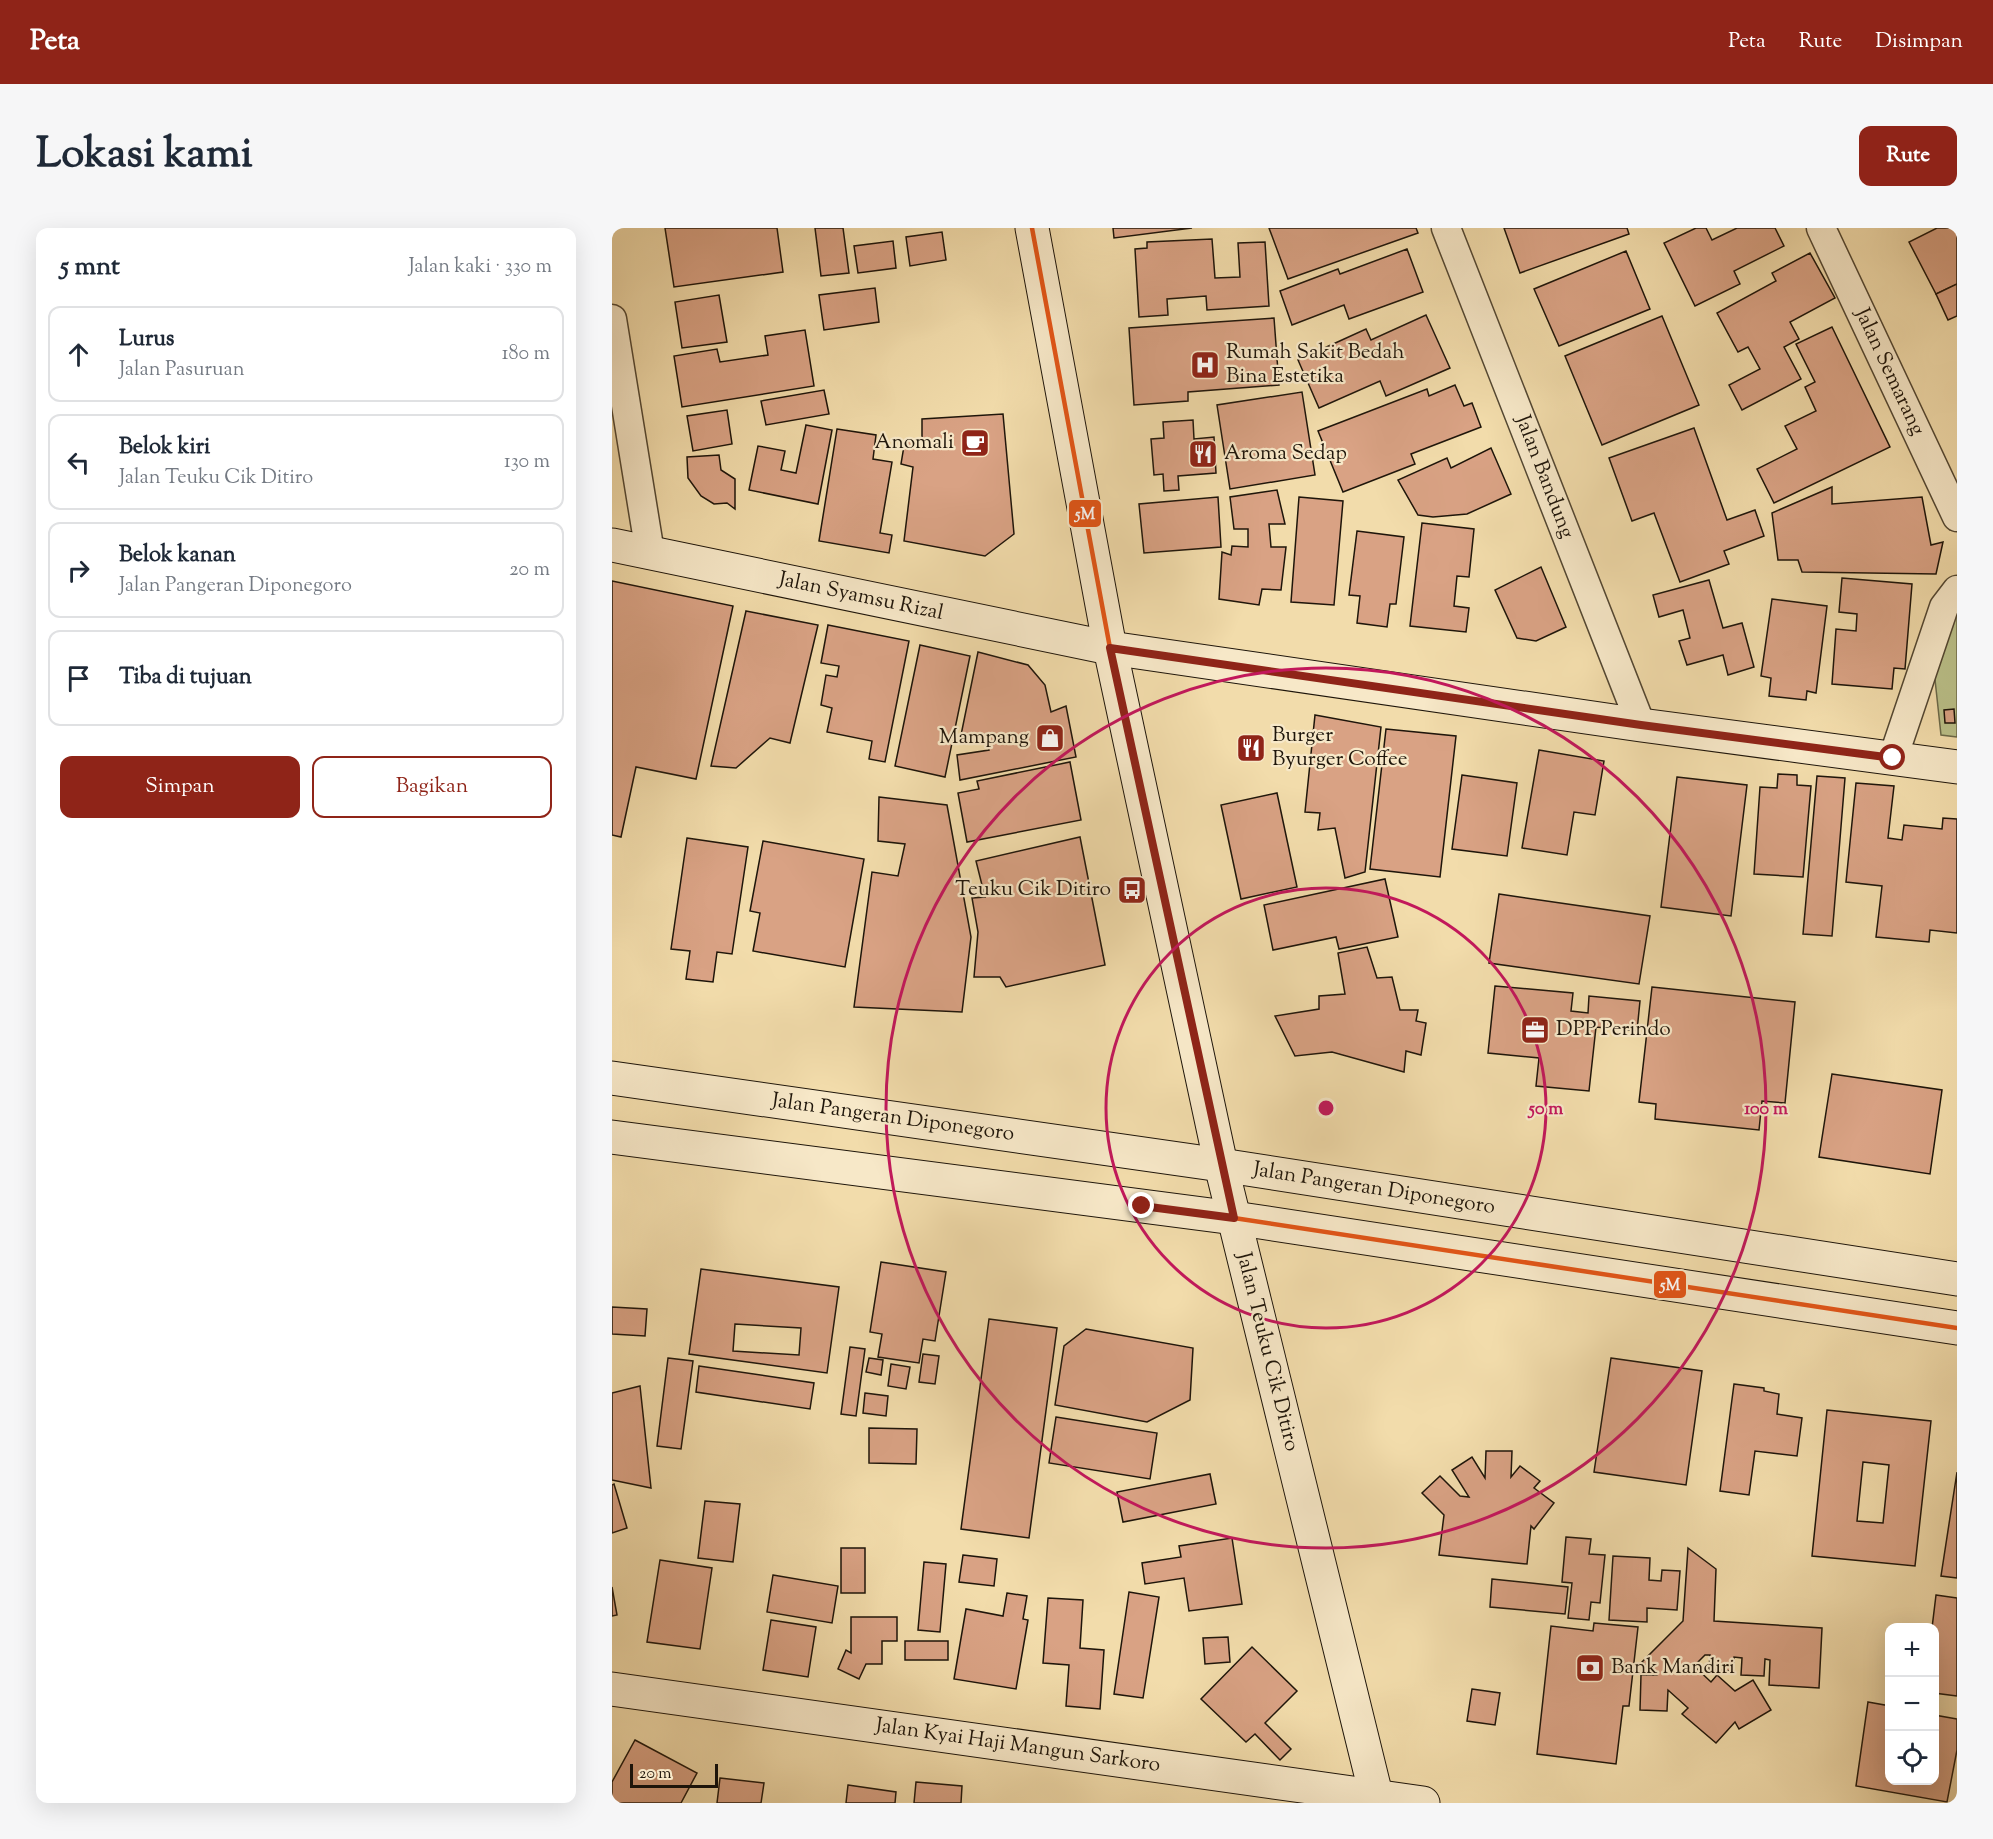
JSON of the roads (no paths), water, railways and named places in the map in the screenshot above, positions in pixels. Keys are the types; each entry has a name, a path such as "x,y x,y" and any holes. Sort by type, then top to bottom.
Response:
{"main road":[{"name":"Jalan Teuku Cik Ditiro","path":"1032,228 1110,648 1221,1165 1377,1800"},
{"name":"Jalan Syamsu Rizal","path":"612,545 1110,648 1641,725 1957,766"},
{"name":"Jalan Pangeran Diponegoro","path":"612,1078 1221,1165 1957,1279"},
{"path":"612,1137 1234,1218 1957,1328"},
{"name":"Jalan Kyai Haji Mangun Sarkoro","path":"612,1689 1377,1800 1423,1803"}],"street":[{"name":"Jalan Bandung","path":"1446,228 1641,725"},
{"name":"Jalan Semarang","path":"1821,228 1957,517"},
{"path":"612,319 650,553"},
{"path":"1893,758 1941,617 1957,590"}],"place":[{"name":"Rumah Sakit Bedah Bina Estetika","path":"1205,365"},
{"name":"Anomali","path":"975,443"},
{"name":"Aroma Sedap","path":"1203,454"},
{"name":"Mampang","path":"1050,738"},
{"name":"Burger Byurger Coffee","path":"1251,748"},
{"name":"Teuku Cik Ditiro","path":"1132,890"},
{"name":"DPP Perindo","path":"1535,1030"},
{"name":"Bank Mandiri","path":"1590,1668"}]}
